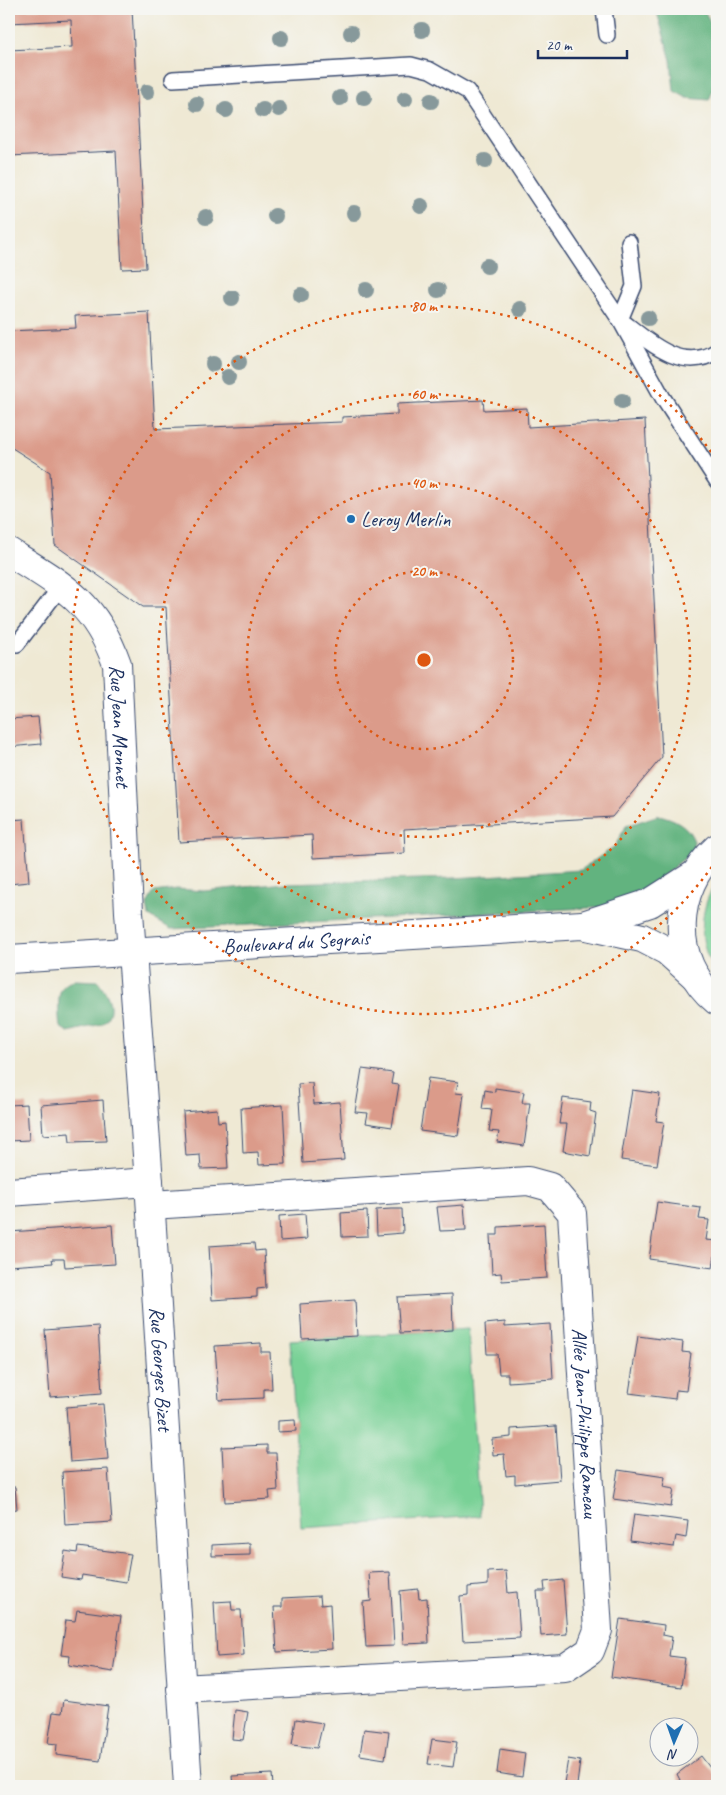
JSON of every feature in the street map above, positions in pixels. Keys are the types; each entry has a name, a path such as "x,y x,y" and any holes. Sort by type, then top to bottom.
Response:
{"street":[{"name":"Rue Jean Monnet","path":"9,552 62,585 94,618 109,641 117,664 132,951"},
{"path":"717,848 694,875 684,900 681,926 685,952 696,977 717,1001"},
{"name":"Boulevard du Segrais","path":"9,959 582,925 650,902 694,875"},
{"name":"Boulevard du Segrais","path":"582,925 642,938 667,951 696,977"},
{"name":"Rue Georges Bizet","path":"132,951 150,1194 188,1786"},
{"name":"Allée Jean-Philippe Rameau","path":"9,1192 150,1194 528,1181 550,1187 572,1213 598,1630 590,1652 564,1668 181,1689"}],"lane":[{"path":"604,9 607,35"},
{"path":"173,79 411,65 430,70 467,91 620,320 663,398 717,481"},
{"path":"620,320 634,286 629,242"},
{"path":"620,320 656,348 678,357 694,359 717,351"},
{"path":"17,644 62,585"}],"green space":[{"path":"656,9 703,9 712,29 716,54 715,79 709,100 687,98 674,91 671,60"},
{"path":"659,815 676,821 685,827 694,841 692,852 647,889 629,900 608,907 171,929 149,916 147,904 154,892 176,889 204,891 286,883 454,878 581,870 615,846 626,826"},
{"path":"717,881 717,972 710,962 706,951 702,926 706,902"},
{"path":"74,980 98,981 108,997 110,1009 106,1019 101,1024 68,1032 60,1027 59,998 63,987"},
{"path":"468,1329 480,1516 301,1528 290,1340"}],"building":[{"path":"9,9 132,9 146,268 122,269 116,151 9,156 9,50 72,47 71,20 9,23"},
{"path":"149,312 155,429 342,422 342,417 397,414 397,404 483,400 484,410 527,408 528,427 645,420 662,757 612,817 404,829 405,853 313,858 312,835 179,842 166,607 143,607 55,545 50,472 9,446 9,331 76,328 75,316"},
{"path":"38,717 41,744 9,747 9,719"},
{"path":"24,819 29,882 9,884 9,820"},
{"path":"362,1069 393,1073 391,1084 399,1085 392,1127 366,1123 368,1113 355,1112"},
{"path":"428,1078 458,1082 456,1093 464,1094 458,1136 420,1131"},
{"path":"312,1083 314,1104 340,1102 344,1160 303,1163 298,1084"},
{"path":"495,1088 524,1092 522,1103 530,1103 524,1146 497,1142 499,1132 489,1131 492,1110 482,1109 485,1090 495,1092"},
{"path":"632,1090 660,1094 656,1121 664,1122 657,1165 621,1160"},
{"path":"563,1098 591,1102 590,1111 596,1113 590,1156 563,1151 567,1124 559,1124"},
{"path":"103,1100 106,1141 70,1142 69,1133 43,1135 41,1105"},
{"path":"27,1104 29,1140 9,1141 9,1105"},
{"path":"283,1105 286,1164 259,1165 258,1152 243,1153 241,1108"},
{"path":"217,1109 218,1122 225,1121 228,1168 201,1169 200,1155 186,1156 183,1112"},
{"path":"657,1202 701,1208 699,1219 709,1220 706,1240 717,1241 713,1268 649,1259"},
{"path":"464,1205 466,1230 440,1231 437,1207"},
{"path":"402,1209 403,1233 377,1235 376,1210"},
{"path":"367,1211 368,1236 342,1237 341,1213"},
{"path":"305,1214 307,1239 280,1241 279,1216"},
{"path":"544,1224 547,1278 502,1281 501,1273 492,1274 490,1235 498,1235 498,1227"},
{"path":"112,1225 115,1264 65,1267 64,1259 52,1259 53,1263 9,1266 9,1232"},
{"path":"254,1243 255,1251 264,1250 266,1288 257,1289 257,1297 212,1300 209,1246"},
{"path":"452,1294 453,1330 400,1333 397,1297"},
{"path":"355,1300 357,1336 302,1339 300,1304"},
{"path":"505,1322 505,1327 550,1324 553,1379 508,1382 508,1374 499,1374 497,1354 487,1354 485,1324"},
{"path":"98,1326 102,1393 50,1397 45,1330"},
{"path":"638,1336 683,1342 682,1352 691,1353 686,1391 676,1390 675,1399 629,1393"},
{"path":"261,1343 261,1352 270,1352 272,1389 264,1389 264,1398 219,1400 215,1346"},
{"path":"103,1404 108,1459 70,1462 66,1407"},
{"path":"295,1420 296,1431 278,1432 278,1421"},
{"path":"556,1426 560,1480 515,1484 515,1475 506,1476 504,1454 493,1455 492,1439 511,1437 511,1429"},
{"path":"267,1445 267,1453 276,1453 278,1490 269,1491 270,1499 225,1502 222,1447"},
{"path":"108,1469 112,1522 65,1525 62,1472"},
{"path":"618,1470 665,1477 663,1487 674,1489 671,1507 613,1499"},
{"path":"9,1487 15,1487 17,1509 9,1510"},
{"path":"634,1514 688,1521 686,1538 676,1536 674,1547 630,1541"},
{"path":"250,1543 250,1555 212,1556 212,1545"},
{"path":"78,1547 131,1554 126,1582 82,1575 81,1580 61,1577 65,1551 77,1553"},
{"path":"506,1571 508,1593 517,1592 520,1638 463,1641 460,1596 468,1595 468,1587 488,1585 488,1572"},
{"path":"390,1572 394,1646 366,1647 363,1602 371,1601 369,1573"},
{"path":"563,1580 567,1634 541,1636 537,1591 545,1591 544,1582"},
{"path":"418,1589 419,1599 427,1598 429,1643 403,1644 400,1591"},
{"path":"320,1596 321,1605 330,1604 332,1649 277,1652 274,1607 282,1607 282,1598"},
{"path":"231,1601 232,1610 241,1610 244,1655 217,1657 214,1602"},
{"path":"77,1610 121,1616 113,1672 69,1665 70,1656 61,1655 66,1620 75,1621"},
{"path":"620,1619 664,1625 663,1635 672,1637 669,1656 685,1658 681,1687 611,1677"},
{"path":"64,1700 108,1706 100,1761 56,1755 57,1744 48,1743 53,1712 62,1713"},
{"path":"235,1710 248,1712 243,1740 232,1739"},
{"path":"296,1719 323,1723 317,1748 292,1745"},
{"path":"364,1729 389,1732 385,1759 360,1755"},
{"path":"432,1739 457,1742 453,1767 428,1764"},
{"path":"500,1749 525,1753 522,1777 497,1773"},
{"path":"701,1756 717,1777 717,1786 671,1786 680,1780 677,1774 685,1768 698,1768 698,1758"},
{"path":"568,1759 580,1761 577,1785 564,1783"},
{"path":"272,1774 273,1786 233,1786 232,1776"}],"place":[{"name":"Leroy Merlin","path":"351,519"}]}
